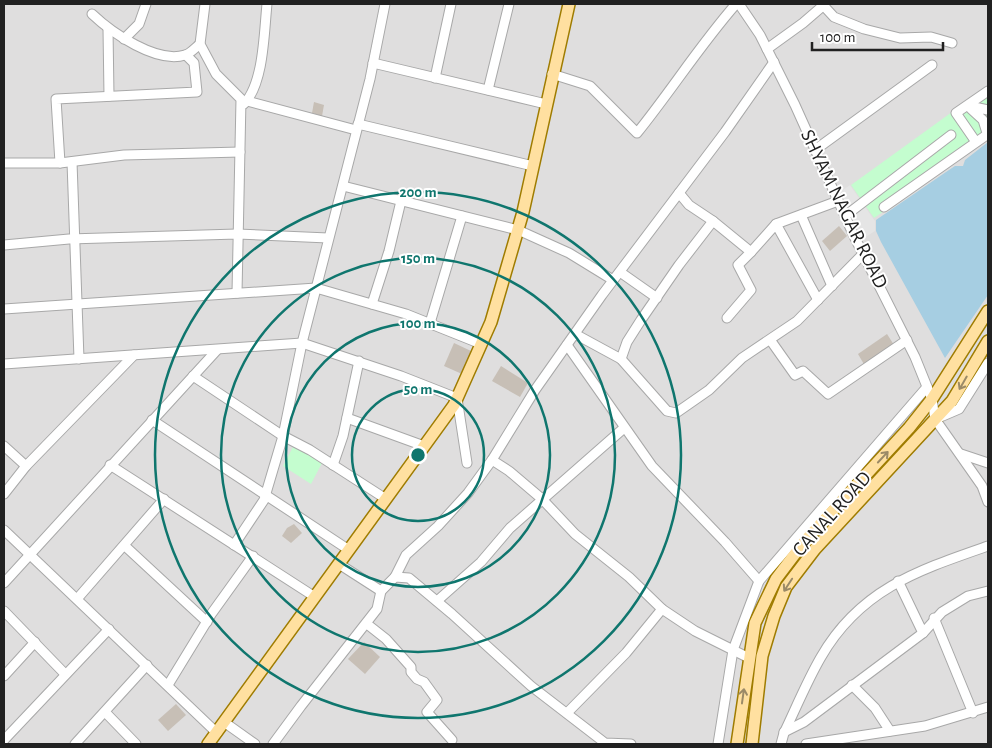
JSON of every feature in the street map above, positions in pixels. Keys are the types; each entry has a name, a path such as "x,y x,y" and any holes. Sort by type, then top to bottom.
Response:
{"main road":[{"path":"208,744 457,398 491,322 518,230 569,4"},
{"name":"CANAL ROAD","path":"738,744 755,623 776,579 804,542 909,428 932,399 988,311"},
{"name":"CANAL ROAD","path":"752,744 762,656 774,616 786,587 815,549 952,401 988,341"}],"street":[{"path":"124,39 138,24 146,4"},
{"path":"205,4 200,44 216,74 244,104 240,152 237,293"},
{"path":"244,104 251,97 258,75 268,4"},
{"path":"234,545 264,500 283,436 302,343 343,186 373,63 385,4"},
{"path":"435,78 452,4"},
{"path":"488,90 509,4"},
{"path":"552,74 590,86 637,133 714,30 737,4"},
{"name":"SHYAM NAGAR ROAD","path":"737,4 774,62 863,254 907,340 932,399 935,419"},
{"path":"767,49 823,4 834,16 864,29 900,38 931,36 952,43"},
{"path":"92,14 108,29 124,39 170,57 186,55 200,44"},
{"path":"108,29 109,96"},
{"path":"60,163 56,99 197,92 194,63 186,55"},
{"path":"273,744 367,624 377,609 381,591 395,576 406,556 444,520 468,493 492,460 535,390 613,280 726,132 774,62"},
{"path":"373,63 546,104"},
{"path":"815,150 932,65"},
{"path":"976,142 956,113 988,91"},
{"path":"244,104 533,166"},
{"path":"884,207 988,133 982,120 971,110 974,107 988,110"},
{"path":"845,216 951,135"},
{"path":"4,163 60,163 124,155 240,152"},
{"path":"72,162 80,359"},
{"path":"343,186 518,230 569,253 613,280"},
{"path":"679,193 689,205 714,221 750,252"},
{"path":"372,304 389,251 401,201"},
{"path":"727,318 751,290 738,265 776,224 838,201"},
{"path":"801,215 832,286"},
{"path":"430,324 462,216"},
{"path":"621,359 627,342 679,265 714,221"},
{"path":"776,224 818,300"},
{"path":"4,245 76,240 237,234 328,238"},
{"path":"575,334 621,359 667,411 676,413 709,390 742,358 771,341 796,322 863,254"},
{"path":"620,272 658,298"},
{"path":"4,309 140,298 316,288 372,304 481,344"},
{"path":"771,341 795,375 802,371 828,394 907,340"},
{"path":"4,364 302,343 359,361 457,398 467,463"},
{"path":"567,345 652,466 725,542 758,581"},
{"path":"4,583 110,465 218,350"},
{"path":"4,494 26,466 134,355"},
{"path":"333,465 347,418 359,361"},
{"path":"988,363 959,409 935,419 982,486 988,502"},
{"path":"193,376 283,436 386,499"},
{"path":"718,744 733,650 758,581 927,387"},
{"path":"347,418 424,446"},
{"path":"152,420 266,493 349,550"},
{"path":"437,601 481,562 510,528 624,428"},
{"path":"4,446 26,466"},
{"path":"961,454 988,464"},
{"path":"492,460 509,470 542,499 575,534 629,577 662,609 694,631 749,658"},
{"path":"110,465 315,597"},
{"path":"77,599 164,500"},
{"path":"4,530 217,733"},
{"path":"125,546 207,622"},
{"path":"781,744 784,733 821,656 848,619 871,597 929,566 988,546"},
{"path":"168,685 207,622 253,556"},
{"path":"339,564 381,591"},
{"path":"395,576 409,578 532,686 604,744 631,744"},
{"path":"898,581 923,633"},
{"path":"784,733 804,722 923,633 934,618 968,596 988,591"},
{"path":"567,713 626,653 662,609"},
{"path":"4,611 65,674"},
{"path":"934,618 973,713"},
{"path":"367,624 404,657 412,667 411,672 416,679 424,682 437,700 427,712 452,740"},
{"path":"4,740 109,629"},
{"path":"4,676 35,642"},
{"path":"75,744 147,665"},
{"path":"852,685 875,708 890,731"},
{"path":"806,744 925,726 988,707"},
{"path":"105,712 130,742"},
{"path":"224,722 255,744"}],"shaded area":[{"path":"4,4 988,4 988,744 4,744"},
{"path":"850,185 875,221 875,231 858,242 837,194"}],"green space":[{"path":"988,86 988,139 874,218 851,185"},
{"path":"294,445 322,463 311,484 283,466"}],"water":[{"path":"988,142 988,295 945,358 881,242 876,231 876,220 955,166 963,166 965,160"}],"building":[{"path":"314,102 324,105 322,116 312,113"},
{"path":"839,226 847,236 830,251 822,241"},
{"path":"887,334 894,345 865,366 858,354"},
{"path":"454,343 471,351 462,374 444,366"},
{"path":"501,366 528,383 520,397 492,381"},
{"path":"294,524 302,533 291,543 282,536 287,528"},
{"path":"364,642 380,657 365,674 348,659"},
{"path":"176,704 186,715 168,731 158,720"}]}
